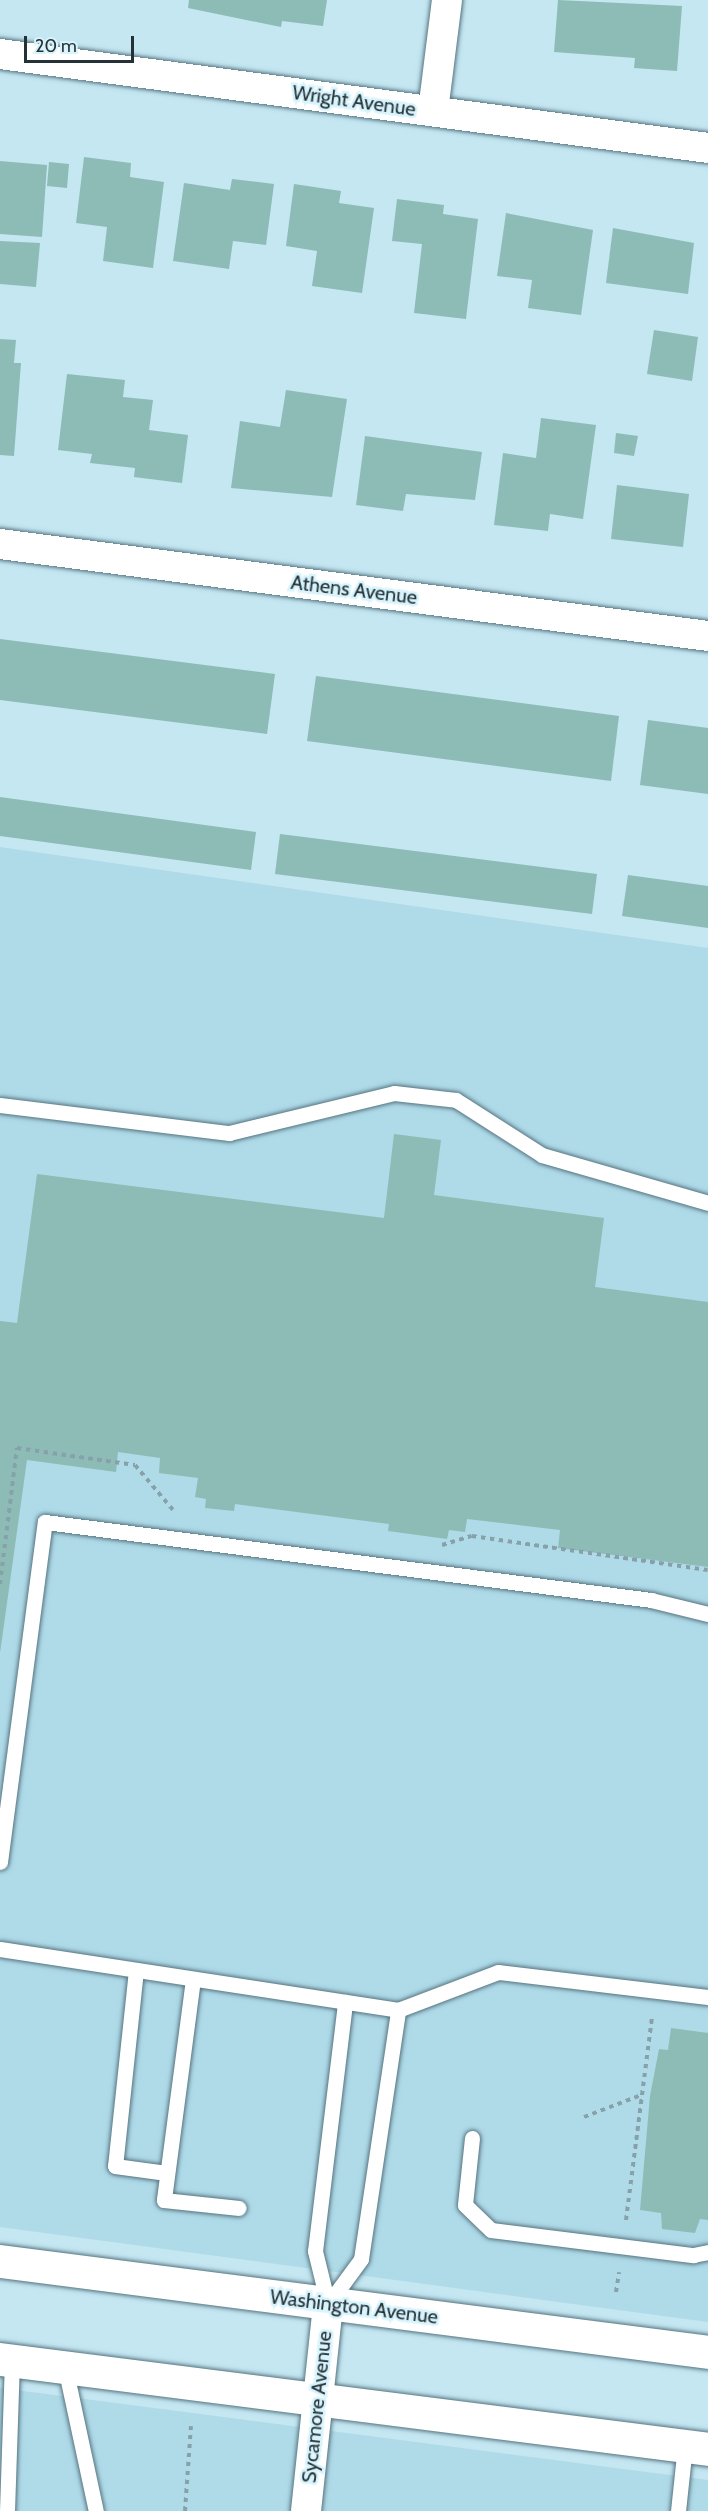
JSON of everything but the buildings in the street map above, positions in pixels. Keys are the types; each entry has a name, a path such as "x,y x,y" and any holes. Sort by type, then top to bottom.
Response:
{"main road":[{"name":"Washington Avenue","path":"0,2262 708,2352"},
{"path":"6,2360 316,2396 697,2448"}],"street":[{"path":"433,111 447,0"},
{"name":"Wright Avenue","path":"0,54 708,148"},
{"name":"Athens Avenue","path":"0,544 708,636"},
{"name":"Sycamore Avenue","path":"306,2511 316,2396 328,2304"}],"lane":[{"path":"0,1105 229,1134 394,1094 456,1100 542,1155 708,1203"},
{"path":"0,1862 45,1522 651,1600 708,1614"},
{"path":"0,1949 398,2010 498,1972 706,1997"},
{"path":"136,1970 115,2166 167,2173"},
{"path":"193,1979 164,2200 239,2208"},
{"path":"328,2304 315,2251 345,2002"},
{"path":"328,2304 361,2259 398,2010"},
{"path":"472,2138 465,2205 491,2230 693,2255 708,2252"},
{"path":"6,2360 7,2511"},
{"path":"65,2367 96,2511"},
{"path":"678,2511 697,2448"}],"path":[{"path":"0,1584 17,1448 135,1465 171,1509 182,1511"},
{"path":"430,1544 472,1536 708,1570"},
{"path":"625,2226 655,1990"},
{"path":"584,2117 641,2095"},
{"path":"635,2148 643,2148"},
{"path":"616,2292 619,2269"},
{"path":"185,2511 191,2426"}],"shaded area":[{"path":"0,847 708,948 708,2322 0,2227"},
{"path":"0,2388 708,2480 708,2511 0,2511"}]}
